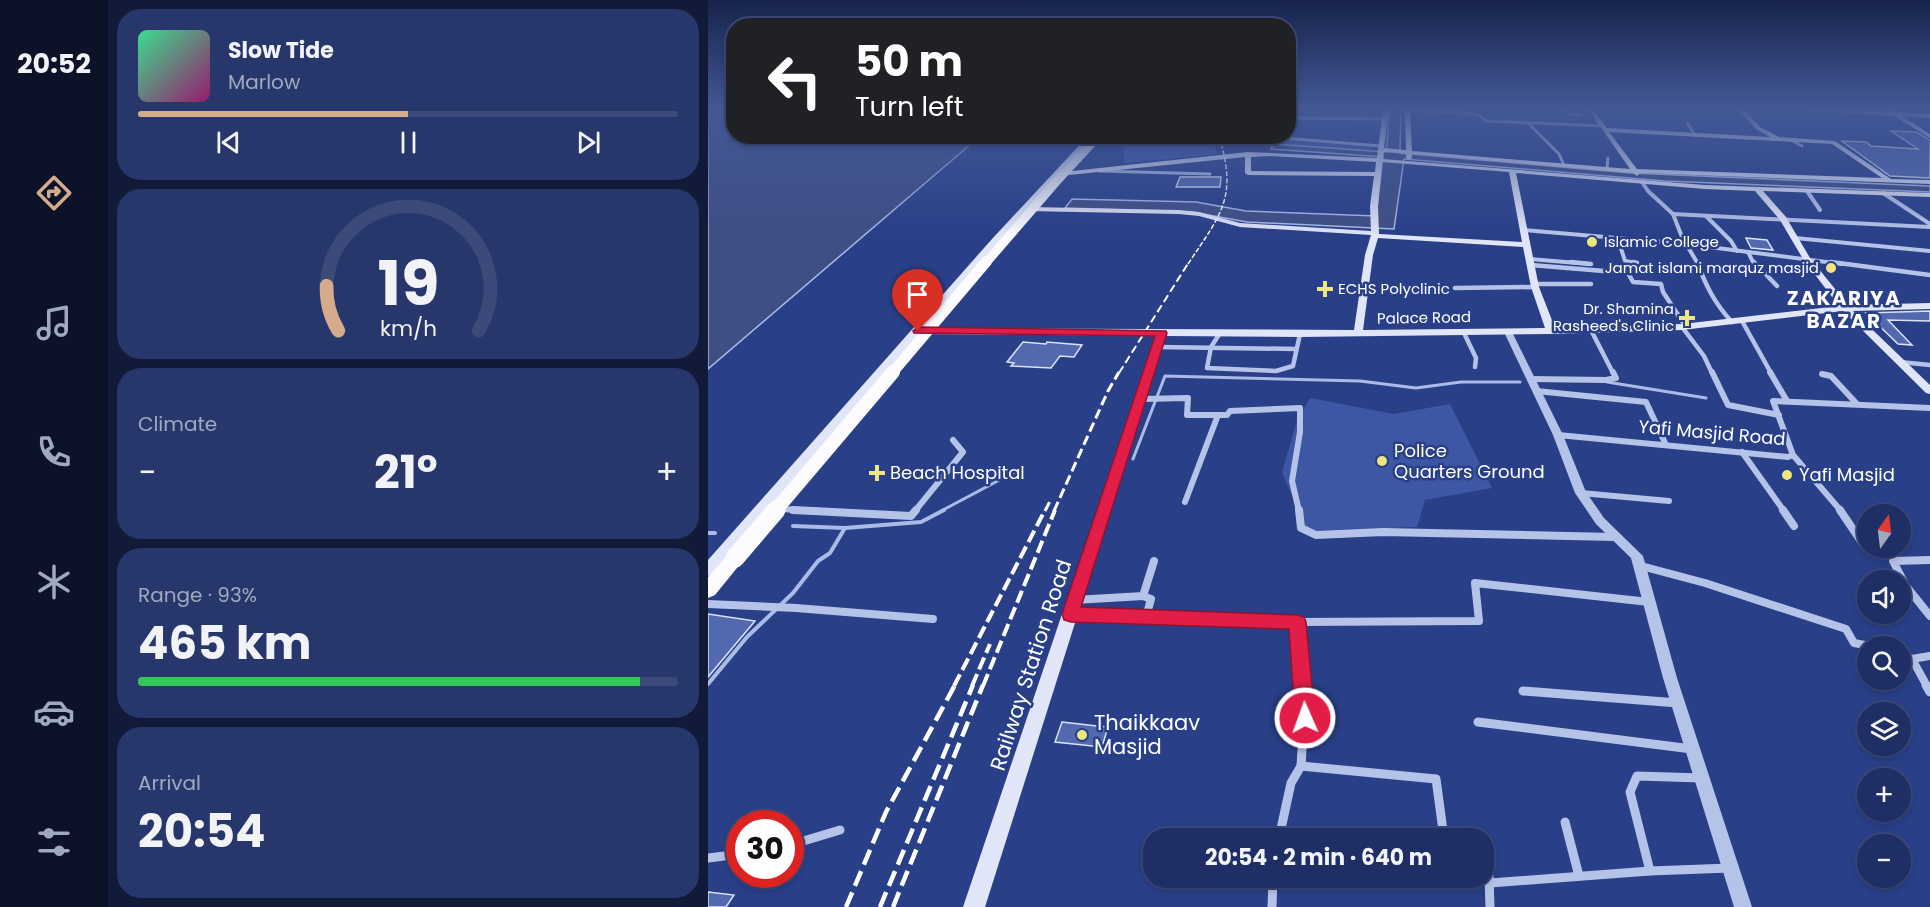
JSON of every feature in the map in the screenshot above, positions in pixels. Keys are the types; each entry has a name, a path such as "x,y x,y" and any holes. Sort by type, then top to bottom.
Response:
{"highway":[{"path":"708,590 1046,192 1085,151"}],"main road":[{"path":"708,570 1023,209 1077,151"},
{"path":"1407,151 1407,157"},
{"path":"1621,151 1638,176"},
{"path":"1847,151 1890,181"},
{"path":"1248,154 1248,173 1379,174"},
{"path":"1054,174 1248,154 1382,154 1512,171 1930,182"},
{"path":"1382,154 1607,168 1638,176 1758,190 1930,195"},
{"path":"1358,333 1374,233 1373,215 1382,154"},
{"path":"1512,171 1535,286 1551,331"},
{"path":"1758,190 1783,219 1807,259 1845,308 1930,391"},
{"path":"1023,209 1179,212 1199,214 1240,225 1526,245"},
{"name":"Palace Road","path":"918,331 1160,340 1220,333 1551,331 1684,327 1845,308 1930,306"},
{"name":"Railway Station Road","path":"974,907 1072,607 1146,399 1160,340"}],"street":[{"path":"1363,151 1382,154"},
{"path":"1556,151 1564,165"},
{"path":"1607,168 1608,158"},
{"path":"1100,171 1210,174"},
{"path":"1638,176 1648,191 1673,214 1718,307 1737,321 1787,401 1930,408"},
{"path":"1807,192 1820,210"},
{"path":"1883,193 1930,226"},
{"path":"1673,214 1930,226"},
{"path":"1706,216 1721,234 1732,242 1737,251"},
{"path":"1523,230 1686,244 1930,275"},
{"path":"1795,238 1930,251"},
{"path":"1618,239 1633,282 1661,284 1663,292 1704,356 1728,405 1779,415"},
{"path":"1748,252 1756,267 1777,285"},
{"path":"1625,261 1637,262"},
{"path":"1531,262 1628,273"},
{"path":"1531,262 1591,264"},
{"path":"1455,288 1591,284"},
{"path":"1533,385 1616,378 1591,330"},
{"path":"1508,332 1558,435 1581,493 1614,537 1632,549 1640,566 1678,703 1743,907"},
{"path":"1220,333 1211,347 1207,368 1276,371 1293,366 1300,334"},
{"path":"1464,333 1476,358 1475,368"},
{"path":"1160,340 1211,347 1296,349"},
{"path":"1900,362 1930,365"},
{"path":"1822,374 1831,376 1857,405"},
{"path":"1533,385 1646,402 1666,445"},
{"path":"1146,399 1188,398 1187,415 1218,415 1247,409 1300,408 1300,432 1292,481 1298,500 1300,528 1316,535 1383,532 1614,537"},
{"name":"Yafi Masjid Road","path":"1558,435 1783,457 1792,455 1789,440 1773,400 1787,401"},
{"path":"1185,502 1218,415"},
{"path":"761,508 911,516 963,452 953,440"},
{"path":"1742,452 1794,526"},
{"path":"1792,455 1836,503 1857,535"},
{"path":"1581,493 1669,501"},
{"path":"1930,560 1895,560 1893,563 1906,586 1930,616"},
{"path":"1143,596 1154,561"},
{"path":"1640,566 1706,583 1846,629 1854,643 1857,644"},
{"path":"1072,607 1146,617 1297,622 1479,621 1475,583 1650,602"},
{"path":"1072,607 1143,596 1151,599 1146,617"},
{"path":"708,604 933,619"},
{"path":"1281,828 1291,783 1302,766 1305,702 1297,622"},
{"path":"1930,656 1912,659 1930,692"},
{"path":"1523,691 1678,703"},
{"path":"1478,722 1693,749"},
{"path":"1302,766 1436,778 1443,828"},
{"path":"1650,871 1630,792 1637,776 1703,778"},
{"path":"1565,822 1579,876"},
{"path":"804,841 840,830"},
{"path":"708,858 726,856"},
{"path":"1494,879 1731,868"},
{"path":"1272,907 1273,888"},
{"path":"1488,888 1490,907"}],"shaded area":[{"path":"708,151 962,151 708,369"},
{"path":"1124,151 1217,151 1218,154 1125,163"},
{"path":"1304,151 1400,151 1630,173 1930,186 1930,192 1665,181 1404,159 1394,229 1247,222 1192,212 1065,208 1072,199 1196,202 1246,211 1376,216 1383,157"},
{"path":"1306,151 1370,151 1368,156"},
{"name":"Police Quarters Ground","path":"1310,398 1394,414 1450,404 1492,488 1425,500 1417,527 1307,531 1282,472 1297,421"}],"building":[{"path":"1856,151 1930,151 1930,178 1890,176"},
{"path":"1180,177 1221,177 1220,187 1176,187"},
{"path":"1746,238 1767,240 1773,250 1751,248"},
{"path":"1930,311 1930,321 1888,320 1912,345 1898,344 1866,313"},
{"path":"1023,342 1082,345 1074,357 1060,356 1051,368 1011,366 1014,363 1007,362"},
{"path":"708,614 755,621 708,677"},
{"name":"Thaikkaav Masjid","path":"1062,722 1108,727 1102,747 1055,742"},
{"path":"708,892 734,895 726,907 708,907"}],"waterway":[{"path":"1133,459 1165,376 1360,381 1416,388 1461,382 1520,382"},
{"path":"1607,382 1706,398"},
{"path":"941,511 1022,468"},
{"path":"845,528 921,522 944,510"},
{"path":"793,526 845,528"},
{"path":"708,684 747,637 793,593 818,561 830,553 845,528"},
{"path":"708,533 715,533"}],"railway":[{"path":"1188,264 1209,232 1223,204 1227,175 1223,151"},
{"path":"1119,373 1189,262"},
{"path":"1054,511 1108,391 1119,372"},
{"path":"1045,511 1050,501"},
{"path":"954,686 1045,510"},
{"path":"983,686 1055,510"},
{"path":"972,686 990,644"},
{"path":"846,907 886,812 955,685"},
{"path":"880,907 973,685"},
{"path":"893,907 983,685"}],"place":[{"name":"Islamic College","path":"1592,242"},
{"name":"Jamat islami marquz masjid","path":"1831,268"},
{"name":"ECHS Polyclinic","path":"1325,289"},
{"name":"Dr. Shamina Rasheed's Clinic","path":"1687,318"},
{"name":"Police Quarters Ground","path":"1382,461"},
{"name":"Beach Hospital","path":"877,473"},
{"name":"Yafi Masjid","path":"1787,475"},
{"name":"Thaikkaav Masjid","path":"1082,735"}],"district":[{"name":"ZAKARIYA BAZAR","path":"1844,310"}],"route":[{"path":"918,331 1162,333 1071,614 1297,622 1305,718"}]}
